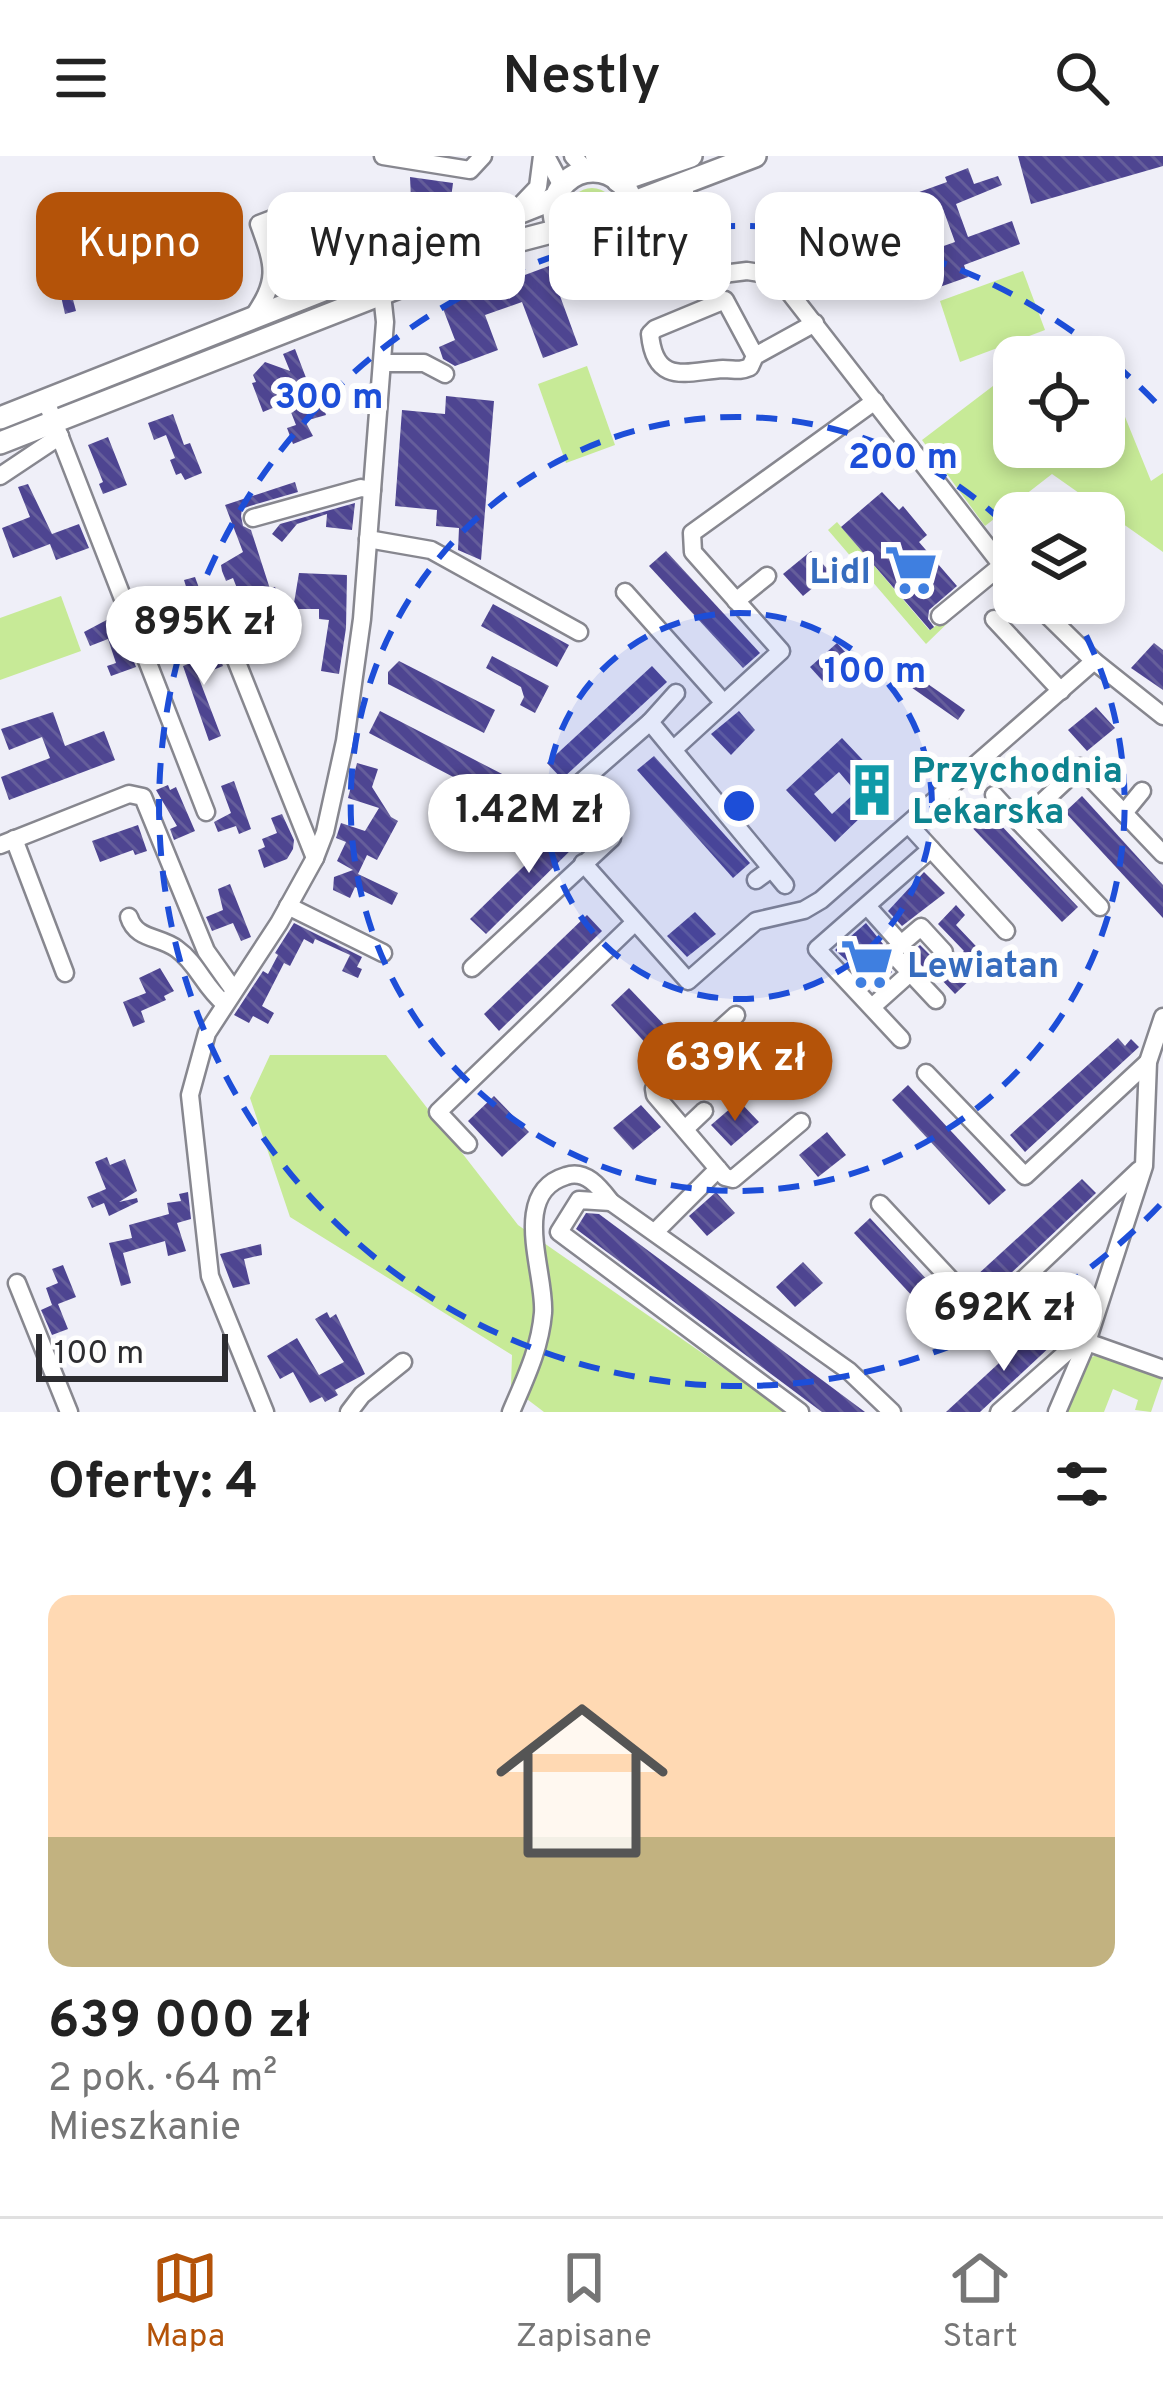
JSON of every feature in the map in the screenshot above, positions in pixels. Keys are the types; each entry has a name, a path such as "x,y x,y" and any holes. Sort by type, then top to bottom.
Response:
{"main road":[{"path":"674,192 709,172 755,156"},
{"path":"559,192 585,161 618,181 682,159"},
{"path":"618,181 622,192"},
{"path":"0,443 251,320 302,300"},
{"path":"0,418 53,419 366,300"}],"street":[{"path":"387,156 455,170 470,170 482,159"},
{"path":"544,156 559,192"},
{"path":"525,201 538,188 544,156"},
{"path":"585,161 620,164 682,159"},
{"path":"681,192 709,172"},
{"path":"267,221 260,224 267,250"},
{"path":"731,272 766,274 784,284 993,553"},
{"path":"251,320 267,289"},
{"path":"265,1412 210,1276 192,1123 193,1073 207,1034 315,858 345,741 368,539 385,322 383,300"},
{"path":"755,356 724,300 650,334 659,361 675,373 740,372 750,367 755,356 815,323"},
{"path":"382,363 424,363 446,374"},
{"path":"674,749 781,651 693,552 692,533 874,401"},
{"path":"0,476 53,419 206,812"},
{"path":"253,518 361,488 372,490"},
{"path":"368,539 431,550 580,632"},
{"path":"940,616 993,572"},
{"path":"736,601 767,576"},
{"path":"625,592 724,703"},
{"path":"999,624 1061,691"},
{"path":"1056,624 1163,716"},
{"path":"224,630 315,858"},
{"path":"583,863 688,981 749,925 817,904 1094,661"},
{"path":"472,968 612,838 571,791 676,693"},
{"path":"650,722 764,874 785,885"},
{"path":"1020,823 1080,767 1163,854"},
{"path":"1124,813 1142,791"},
{"path":"65,973 7,842 129,794 143,797 229,996"},
{"path":"994,795 1100,907"},
{"path":"910,826 1006,932"},
{"path":"901,1039 817,949 931,849"},
{"path":"867,905 901,944"},
{"path":"288,906 382,953"},
{"path":"129,917 141,934 187,957 208,990 229,996"},
{"path":"468,1144 438,1112 634,923"},
{"path":"936,1000 892,953 921,927 944,952"},
{"path":"872,1007 910,973"},
{"path":"736,1015 655,1094 718,1169 733,1179 801,1122"},
{"path":"1057,1412 1087,1342 1145,1156 1148,1062 1163,1017"},
{"path":"926,1073 1024,1176 1148,1062"},
{"path":"685,1129 704,1112"},
{"path":"1145,1156 1163,1158"},
{"path":"880,1204 979,1310 992,1310 1145,1156"},
{"path":"655,1232 718,1169"},
{"path":"511,1412 530,1371 542,1326 543,1284 533,1217 542,1194 565,1176 582,1175 611,1202 849,1371 892,1412"},
{"path":"611,1202 579,1200 559,1232 800,1412"},
{"path":"17,1282 69,1412"},
{"path":"999,1412 1078,1342 1163,1369"},
{"path":"350,1412 362,1395 403,1362"}],"green space":[{"path":"1023,271 1045,330 1029,336 993,336 993,350 960,362 940,301"},
{"path":"587,366 615,445 566,463 538,384"},
{"path":"993,386 993,468 1125,468 1125,417 1151,481 1163,473 1163,552 1125,525 1125,492 1078,492 1052,474 1029,492 993,492 993,520 985,526 922,440"},
{"path":"837,522 929,630 959,612 926,644 828,530"},
{"path":"61,596 81,651 0,680 0,618"},
{"path":"270,1055 386,1055 518,1225 787,1412 544,1412 511,1387 512,1355 290,1217 250,1098"},
{"path":"1099,1354 1163,1377 1151,1412 1135,1410 1138,1400 1113,1389 1104,1412 1064,1412 1085,1360"}],"building":[{"path":"1018,156 1163,156 1163,166 1031,204"},
{"path":"968,168 974,184 998,176 1002,185 956,204 968,237 1012,221 1020,244 964,265 968,277 944,285 944,246 955,242 944,212 944,192 919,192 947,182 945,177"},
{"path":"410,177 453,183 452,192 411,192"},
{"path":"549,266 549,300 561,300 578,345 543,358 522,302 485,315 498,350 455,366 443,359 439,347 455,340 442,306 458,300 525,300 525,275"},
{"path":"62,300 73,300 76,311 65,314"},
{"path":"295,349 313,396 319,394 326,415 305,421 313,436 293,444 287,428 296,425 287,402 263,412 252,383 265,362 290,371 283,354"},
{"path":"446,396 494,401 481,560 458,550 459,528 436,526 437,510 395,506 402,410 445,414"},
{"path":"173,414 184,445 190,443 202,473 185,480 181,473 176,475 166,435 154,440 148,423"},
{"path":"108,437 127,485 103,494 88,445"},
{"path":"295,482 298,492 242,509 243,526 251,530 270,589 275,587 284,609 265,609 257,589 240,596 233,578 226,581 222,571 221,565 243,552 225,505"},
{"path":"28,484 52,534 79,524 89,548 56,560 50,544 13,558 2,528 30,517 18,487"},
{"name":"Lidl","path":"882,492 899,510 903,506 927,535 919,542 957,586 929,610 934,627 930,630 841,527"},
{"path":"355,503 352,530 326,527 327,514 297,524 282,542 272,534 280,524"},
{"path":"666,551 760,653 743,668 649,566"},
{"path":"811,551 831,573 803,596 783,574"},
{"path":"299,573 347,575 339,674 321,671 329,620 319,619 319,609 293,609"},
{"path":"195,577 206,607 196,610 203,628 192,632 177,598 188,593 184,580"},
{"path":"493,604 569,645 557,667 481,626"},
{"path":"116,615 136,667 111,676 107,666 116,663 108,639 90,646 84,632"},
{"path":"837,643 857,665 829,688 810,667"},
{"path":"1154,643 1163,650 1163,690 1131,668"},
{"path":"214,644 223,666 198,676 221,736 209,741 183,666 206,657 202,649"},
{"path":"492,656 549,686 535,713 520,705 521,687 486,668"},
{"path":"399,661 495,710 484,733 388,684 388,672"},
{"path":"652,666 667,682 562,779 547,763"},
{"path":"915,675 965,710 958,720 908,685"},
{"path":"1096,707 1115,728 1087,751 1068,730"},
{"path":"380,711 506,776 510,781 488,827 471,818 484,793 369,733"},
{"path":"739,711 755,730 731,755 711,734"},
{"path":"53,712 65,746 104,731 115,760 9,800 1,777 50,758 42,737 9,750 1,729"},
{"name":"Przychodnia Lekarska","path":"842,738 890,789 835,842 786,790","holes":["839,772 856,792 832,814 814,794"]},
{"path":"654,756 750,863 733,878 637,770"},
{"path":"357,763 378,769 372,787 398,821 377,860 367,855 358,874 398,893 392,905 355,887 350,898 333,890 334,877 353,870 337,861 346,842 336,838 341,823 365,831 379,808 348,798"},
{"path":"234,781 251,829 239,834 236,826 218,832 214,822 231,813 221,786"},
{"path":"168,785 170,790 176,787 195,831 174,840 170,829 177,826 156,790"},
{"path":"1082,796 1163,885 1163,918 1065,812"},
{"path":"980,803 1078,907 1062,922 963,818"},
{"path":"282,814 294,840 293,849 287,859 264,868 258,850 265,847 262,839 277,833 271,818"},
{"path":"573,818 588,833 486,934 470,919"},
{"path":"138,825 147,851 135,855 133,850 100,862 92,841"},
{"path":"924,872 945,893 902,926 888,911"},
{"path":"230,884 251,937 241,941 233,923 212,931 206,917 223,910 218,889"},
{"path":"956,905 965,915 956,925 990,961 955,994 910,953 920,945 947,967 964,951 938,924"},
{"path":"695,912 716,934 687,957 667,936"},
{"path":"587,915 602,931 499,1031 484,1014"},
{"path":"294,923 362,957 358,978 342,971 350,955 315,939 313,944 304,939 290,966 284,963 262,1006 274,1013 268,1024 253,1016 249,1023 234,1015 263,971 268,974"},
{"path":"866,923 883,944 880,957 892,972 876,987 835,950"},
{"path":"160,968 174,991 141,1011 145,1022 133,1027 123,1002 146,993 139,978"},
{"path":"629,988 669,1030 650,1048 611,1005"},
{"path":"1118,1038 1125,1046 1131,1039 1139,1047 1025,1152 1010,1135"},
{"path":"908,1085 1006,1190 989,1205 892,1100"},
{"path":"494,1096 529,1132 502,1157 468,1121"},
{"path":"739,1101 759,1122 731,1146 711,1125"},
{"path":"641,1105 661,1127 633,1150 613,1128"},
{"path":"827,1132 846,1155 818,1177 799,1155"},
{"path":"107,1157 110,1165 125,1159 137,1191 119,1202 137,1198 138,1202 109,1216 104,1203 92,1208 87,1197 106,1189 95,1162"},
{"path":"1082,1179 1096,1193 991,1292 976,1276"},
{"path":"188,1192 191,1219 177,1223 186,1251 168,1256 165,1241 123,1253 131,1283 121,1286 109,1243 132,1238 129,1225 169,1214 167,1203 181,1201 179,1194"},
{"path":"716,1192 735,1213 707,1236 689,1216"},
{"path":"586,1213 599,1214 865,1412 822,1412 576,1229"},
{"path":"870,1218 967,1323 951,1338 854,1233"},
{"path":"261,1244 262,1255 244,1259 250,1284 233,1288 220,1254"},
{"path":"803,1262 823,1283 795,1307 776,1287"},
{"path":"63,1265 76,1297 58,1304 68,1329 52,1335 41,1310 52,1305 46,1288 58,1283 52,1269"},
{"path":"327,1312 330,1318 336,1314 365,1374 335,1390 338,1395 325,1402 322,1397 310,1403 293,1372 280,1379 267,1356 297,1338 319,1375 344,1362 315,1319"},
{"path":"1038,1327 1054,1343 980,1412 946,1412"}],"place":[{"name":"Lidl","path":"911,570"},
{"name":"Przychodnia Lekarska","path":"872,790"},
{"name":"Lewiatan","path":"867,964"}]}
